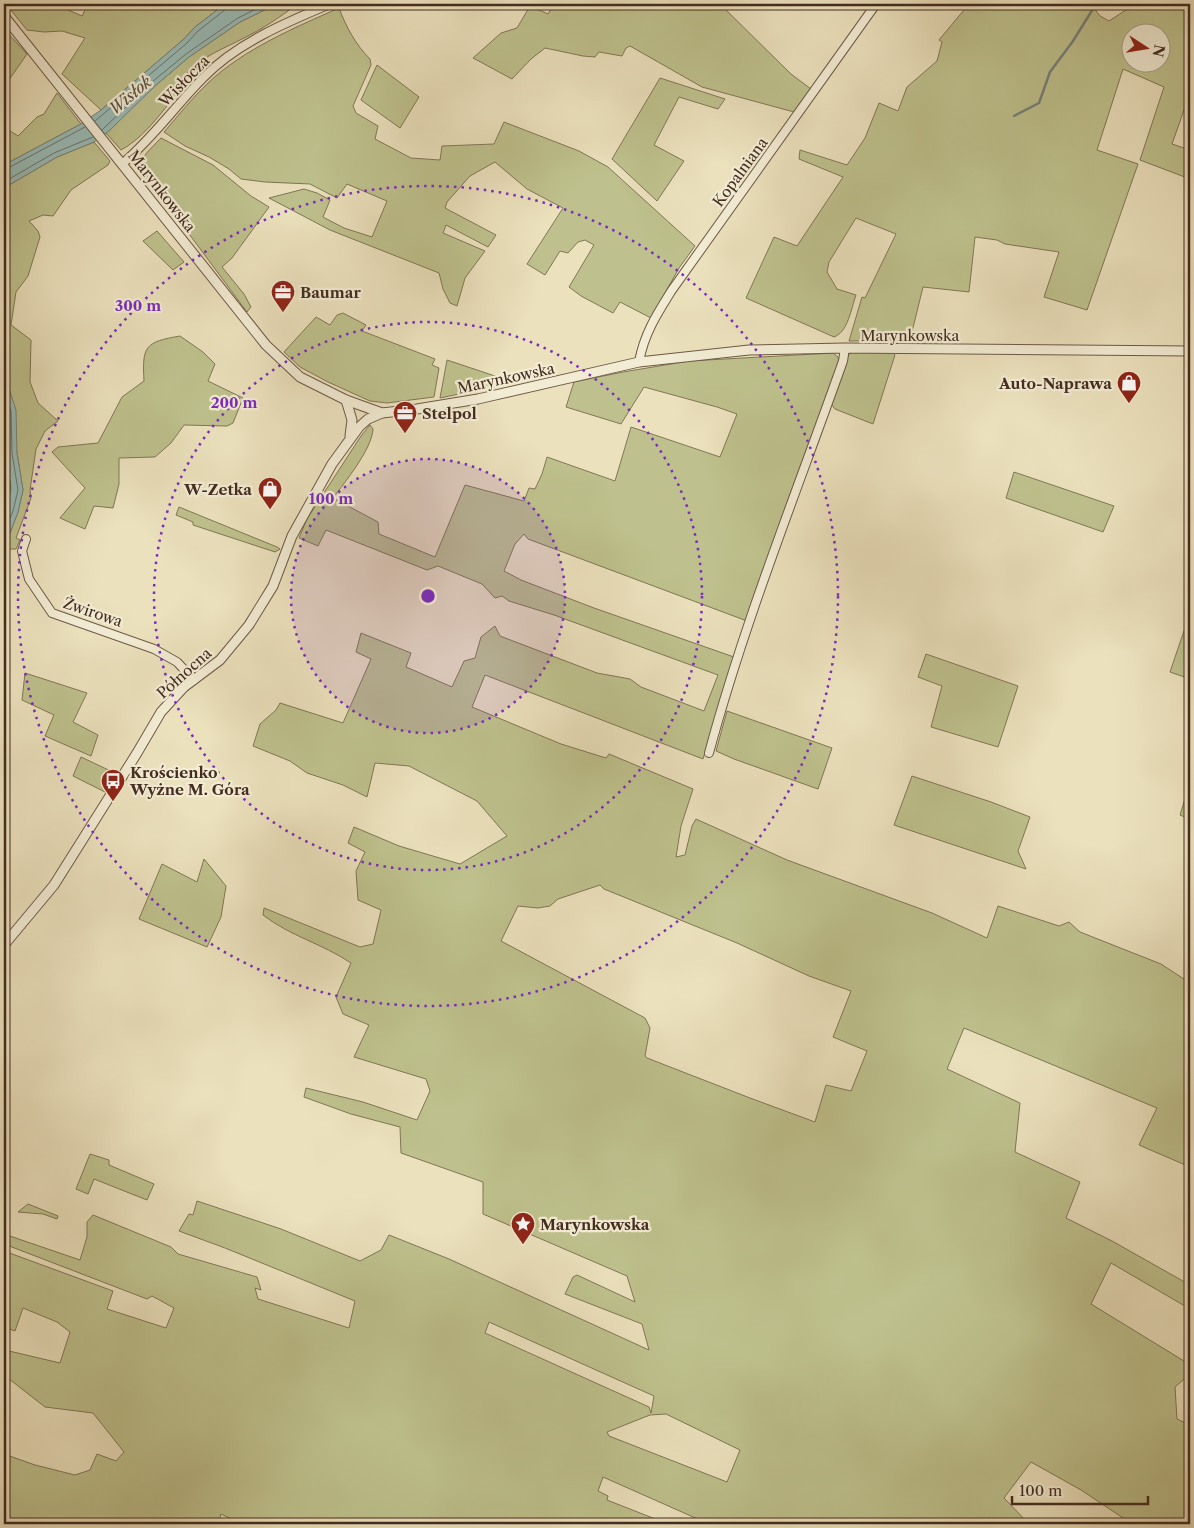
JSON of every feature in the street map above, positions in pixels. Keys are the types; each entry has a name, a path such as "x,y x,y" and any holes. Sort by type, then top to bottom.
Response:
{"street":[{"name":"Wisłocza","path":"122,164 156,131 204,76 229,55 283,24 330,4"},
{"name":"Kopalniana","path":"639,362 642,345 657,313 672,290 876,4"},
{"name":"Marynkowska","path":"4,16 266,345 300,377 346,400 382,412 416,409 478,399 639,362 749,350 845,348 1190,351"},
{"path":"709,753 718,719 758,597 840,371 845,348"},
{"path":"346,400 352,420 350,437"},
{"name":"Północna","path":"4,945 54,885 138,753 161,712 182,689 220,660 249,625 273,586 292,536 312,498 350,437 368,419 382,412"},
{"name":"Żwirowa","path":"26,538 22,551 29,579 52,613 154,648 176,662 194,680"}],"green space":[{"path":"6,4 55,4 82,16 88,4 225,4 195,27 184,39 101,110 62,74 85,38 62,31 44,32 27,30"},
{"path":"277,4 313,4 307,6 296,5 251,35 200,61 188,72 154,122 128,146 121,150 106,133 155,86 189,57 240,22"},
{"path":"554,4 720,4 791,74 811,89 794,112 702,87 630,46 626,48 622,56 599,52 595,57 545,48 531,59 512,79 473,58 501,33 517,28 530,6 548,14"},
{"path":"969,4 1091,4 1100,16 1109,21 1135,4 1174,6 1190,13 1190,93 1172,144 1190,150 1190,179 1140,160 1164,87 1130,72 1172,72 1172,22 1122,22 1122,72 1097,150 1138,164 1087,310 1044,297 1059,252 1005,244 997,240 975,237 969,292 923,287 910,340 849,341 862,297 865,298 896,234 856,218 829,262 827,272 837,289 856,295 846,325 839,334 834,337 746,298 774,237 797,246 843,177 799,159 800,150 847,165 865,138 879,103 898,111 907,87 937,61 942,42 939,40"},
{"path":"339,8 352,35 370,59 371,65 353,106 356,113 378,126 375,139 411,158 440,160 442,146 494,144 504,122 579,151 608,167 695,246 679,268 651,318 620,302 613,313 581,296 569,287 594,245 585,240 578,242 568,253 560,251 545,275 527,264 563,208 527,189 495,162 470,176 447,202 445,208 496,235 488,247 446,225 443,233 485,251 465,278 457,306 450,303 443,289 439,273 330,230 269,198 304,189 317,193 330,200 323,217 344,228 372,237 387,201 347,184 337,198 310,184 241,179 229,169 185,146 164,132 202,89 237,60 270,40"},
{"path":"4,29 27,54 4,87"},
{"path":"377,65 419,97 400,128 361,100"},
{"path":"660,78 725,99 718,109 679,97 654,145 684,161 657,201 612,159"},
{"path":"57,93 81,124 4,165 4,127 18,136 37,117 44,114"},
{"path":"161,138 213,165 251,196 269,207 232,258 222,267 244,294 251,307 247,312 175,215 139,172 143,158"},
{"path":"94,142 110,161 108,165 71,190 53,216 43,215 29,221 38,231 40,237 28,276 16,292 11,325 31,340 30,382 38,403 58,421 45,431 36,449 30,490 31,498 16,538 20,540 16,549 5,549 4,551 4,539 10,533 18,512 23,490 4,373 4,188 57,157"},
{"path":"157,231 184,262 173,270 143,241"},
{"path":"343,313 366,325 362,331 435,359 432,365 439,368 434,397 387,403 370,401 300,367 284,352 316,317 330,325 337,315"},
{"path":"180,336 203,352 215,364 208,381 243,398 233,423 227,426 184,425 171,443 155,457 119,458 119,484 113,508 94,506 85,529 60,518 85,488 52,452 58,447 98,443 122,397 144,381 144,360 148,348 159,341"},
{"path":"853,352 893,353 895,355 873,424 835,409 831,404 849,354"},
{"path":"833,353 838,357 839,363 747,621 528,539 524,534 515,544 504,571 521,580 594,608 734,657 703,759 485,675 472,707 561,744 606,758 609,754 693,789 681,826 676,857 685,855 692,826 696,819 787,860 932,913 987,938 998,906 1059,926 1069,922 1080,932 1161,964 1190,983 1190,1167 1139,1145 1157,1108 964,1028 947,1069 1020,1103 1015,1152 1080,1182 1066,1218 1112,1241 1190,1285 1190,1309 1111,1263 1091,1304 1184,1361 1190,1354 1190,1375 1175,1387 1177,1419 1190,1425 1190,1524 1132,1524 1081,1490 1031,1462 1004,1498 1029,1524 1001,1524 989,1518 982,1524 709,1524 603,1477 598,1491 608,1496 607,1500 668,1524 242,1524 221,1514 218,1524 4,1524 4,1454 35,1465 75,1475 90,1470 97,1454 116,1461 124,1452 93,1413 45,1407 4,1375 4,1354 7,1355 9,1351 60,1363 70,1332 57,1322 23,1308 15,1331 4,1327 4,1251 113,1291 107,1309 166,1328 174,1308 152,1296 147,1299 4,1244 4,1234 80,1260 87,1237 87,1222 93,1215 171,1247 178,1254 257,1277 261,1290 255,1288 258,1299 349,1328 355,1301 179,1231 189,1214 193,1215 197,1201 281,1229 360,1261 381,1250 389,1235 449,1259 649,1350 642,1324 565,1294 573,1277 577,1275 635,1302 627,1276 483,1214 483,1182 401,1153 400,1127 351,1114 304,1097 306,1088 363,1102 417,1120 430,1091 426,1079 354,1057 369,1025 343,1014 336,997 351,963 273,922 263,915 264,908 360,947 373,944 381,910 358,900 356,871 365,852 348,843 354,827 399,846 460,864 507,836 477,801 409,766 375,763 367,797 343,785 307,773 290,761 253,746 260,724 276,710 280,703 343,723 371,659 356,652 361,633 411,653 406,667 452,687 464,661 475,658 481,637 495,626 500,636 597,673 630,679 641,687 704,711 718,675 554,615 509,601 502,596 495,598 482,584 438,566 427,570 326,530 318,546 299,538 307,519 370,425 373,429 368,446 333,498 378,522 379,534 435,557 465,485 524,501 529,488 535,489 547,457 615,481 631,427 720,457 737,414 717,407 644,387 621,424 566,407 574,382 689,361","holes":["600,885 604,889 737,943 809,976 851,991 833,1037 867,1051 851,1091 826,1085 815,1122 647,1058 645,1056 650,1028 645,1018 501,941 518,906 538,908 550,906 558,899","489,1322 654,1396 651,1413 649,1407 485,1333","666,1414 740,1450 727,1482 609,1436 607,1432 650,1415"]},
{"path":"447,360 507,380 508,384 440,398"},
{"path":"1014,472 1114,506 1103,532 1006,498"},
{"path":"179,507 280,549 275,552 193,525 193,522 176,515"},
{"path":"1186,625 1190,627 1190,679 1170,672"},
{"path":"926,654 1018,686 998,747 931,727 942,686 918,677"},
{"path":"25,673 87,693 73,722 98,735 91,756 45,736 54,715 22,700"},
{"path":"727,711 832,748 818,789 716,751"},
{"path":"81,757 117,774 105,792 73,776"},
{"path":"912,776 1030,817 1018,851 1026,869 894,825"},
{"path":"1188,789 1190,790 1190,819 1180,815"},
{"path":"204,859 226,886 221,917 207,947 139,919 162,864 197,882"},
{"path":"90,1154 109,1160 109,1165 154,1184 147,1200 94,1179 88,1194 76,1189"},
{"path":"28,1204 58,1216 57,1219 43,1214 18,1212"}],"water":[{"name":"Wisłok","path":"225,4 277,4 240,22 189,57 155,86 109,131 94,142 57,157 4,188 4,165 79,125 101,110 184,39 195,27"},
{"path":"4,373 16,410 17,453 23,490 18,512 10,533 4,539"}],"waterway":[{"path":"1014,116 1039,103 1050,72 1073,41 1096,4"}],"place":[{"name":"Baumar","path":"283,313"},
{"name":"Auto-Naprawa","path":"1129,404"},
{"name":"Stelpol","path":"405,434"},
{"name":"W-Zetka","path":"270,510"},
{"name":"Krościenko Wyżne M. Góra","path":"113,802"},
{"name":"Marynkowska","path":"523,1245"}]}
